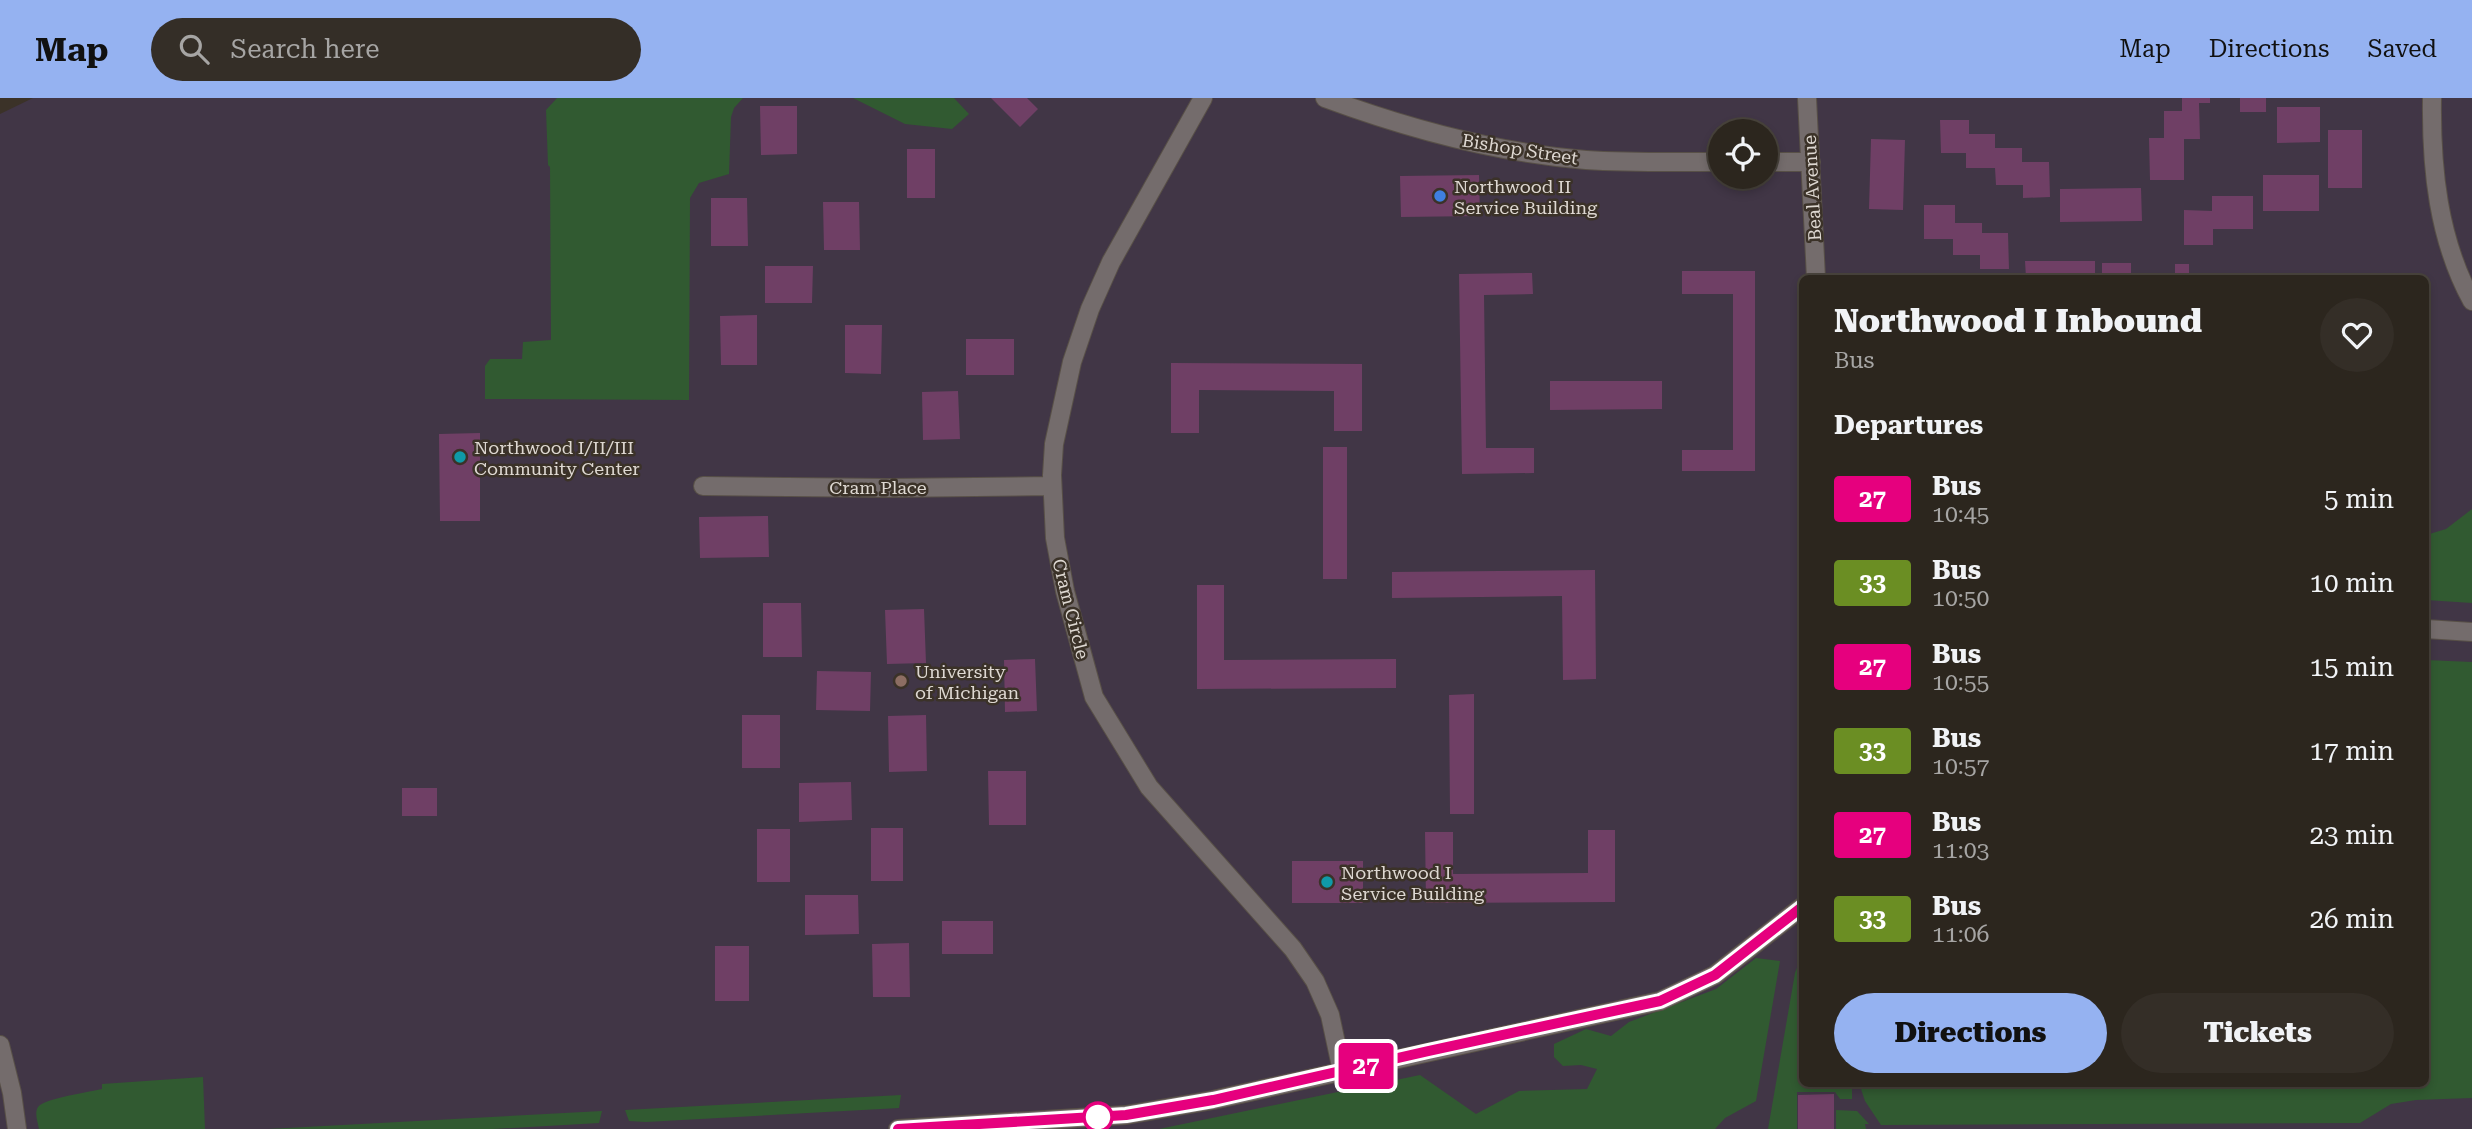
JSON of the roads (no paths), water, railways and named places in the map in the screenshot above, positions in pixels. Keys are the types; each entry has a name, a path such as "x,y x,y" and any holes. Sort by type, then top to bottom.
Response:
{"street":[{"name":"Cram Circle","path":"1203,98 1111,262 1090,309 1072,362 1054,444 1052,486 1058,561 1094,697 1149,787 1293,948 1315,981 1330,1014 1342,1071"},
{"name":"Bishop Street","path":"1325,98 1385,120 1457,139 1533,153 1595,160 1708,162"},
{"name":"Beal Avenue","path":"1807,98 1816,275"},
{"path":"2432,98 2431,142 2439,205 2459,278 2472,301"},
{"path":"1778,162 1811,162"},
{"name":"Cram Place","path":"703,486 1052,486"},
{"path":"2429,629 2472,632"},
{"path":"898,1129 1126,1115 1213,1100 1660,1001 1715,975 1799,909"},
{"path":"0,1045 12,1093 17,1129"}],"place":[{"name":"Northwood II Service Building","path":"1440,196"},
{"name":"Northwood I/II/III Community Center","path":"460,457"},
{"name":"University of Michigan","path":"901,681"},
{"name":"Northwood I Service Building","path":"1327,882"}]}
